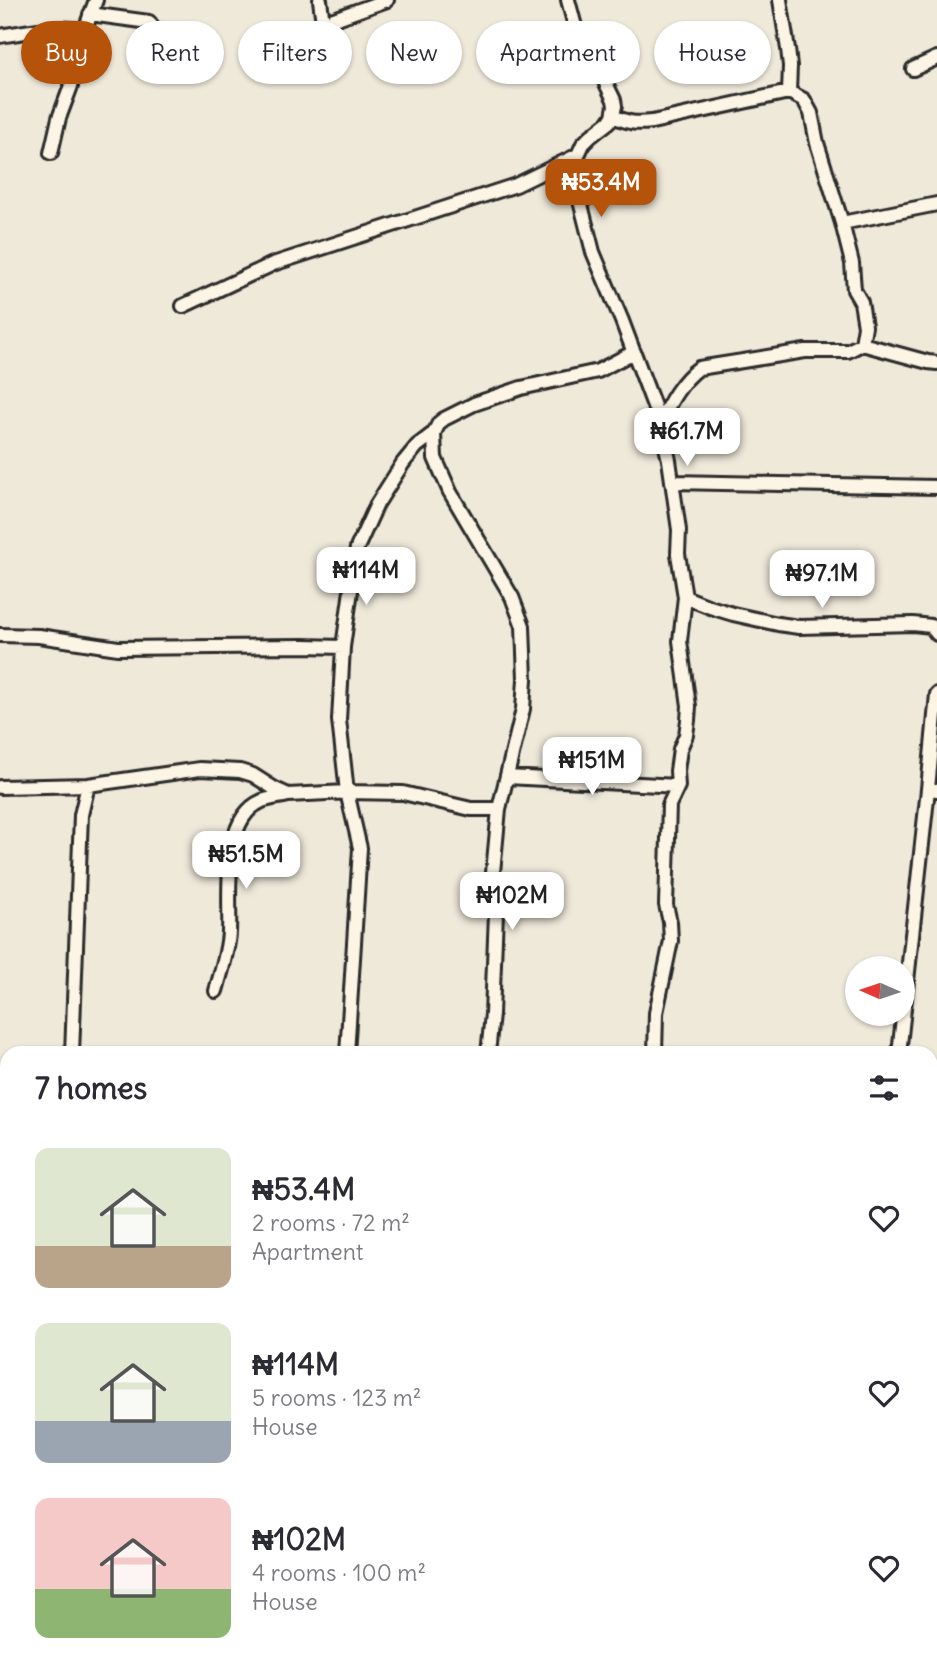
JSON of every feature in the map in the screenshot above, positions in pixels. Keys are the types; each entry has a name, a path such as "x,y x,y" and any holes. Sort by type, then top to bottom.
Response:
{"street":[{"path":"87,21 96,0"},
{"path":"320,0 323,23 387,0"},
{"path":"568,0 576,30 614,100 613,116 583,144 578,155 578,193 593,252 660,422 679,530 678,554 685,597 680,641 689,713 688,728 680,749 678,786 669,805 666,905 671,941 656,1013 655,1046"},
{"path":"780,0 790,66 789,92"},
{"path":"90,14 146,21"},
{"path":"0,36 21,32"},
{"path":"913,69 937,58"},
{"path":"51,153 59,118 71,84"},
{"path":"613,116 628,123 652,122 789,92 804,100 852,263 854,290 861,302 865,326 862,344"},
{"path":"183,306 273,264 516,185 578,155"},
{"path":"842,223 937,204"},
{"path":"660,422 671,398 699,368 805,351 848,351 862,344 937,363"},
{"path":"348,1046 360,848 347,792 339,720 343,648 357,548 377,504 402,463 417,446 434,433 444,419 474,404 522,388 598,371 634,352"},
{"path":"652,398 671,398"},
{"path":"434,433 435,458 450,492 512,597 523,626 523,709 499,809 492,883 496,913 489,1046"},
{"path":"672,482 937,487"},
{"path":"685,597 710,607 778,624 799,627 913,624 932,626 937,634"},
{"path":"0,635 39,636 118,648 343,648"},
{"path":"900,1046 932,790 937,694"},
{"path":"0,787 88,785 216,769 253,775 288,795"},
{"path":"508,777 678,786"},
{"path":"72,1046 81,815 88,785"},
{"path":"216,991 229,933 228,910 234,835 242,818 260,802 288,795 402,793 471,809 499,809"}]}
